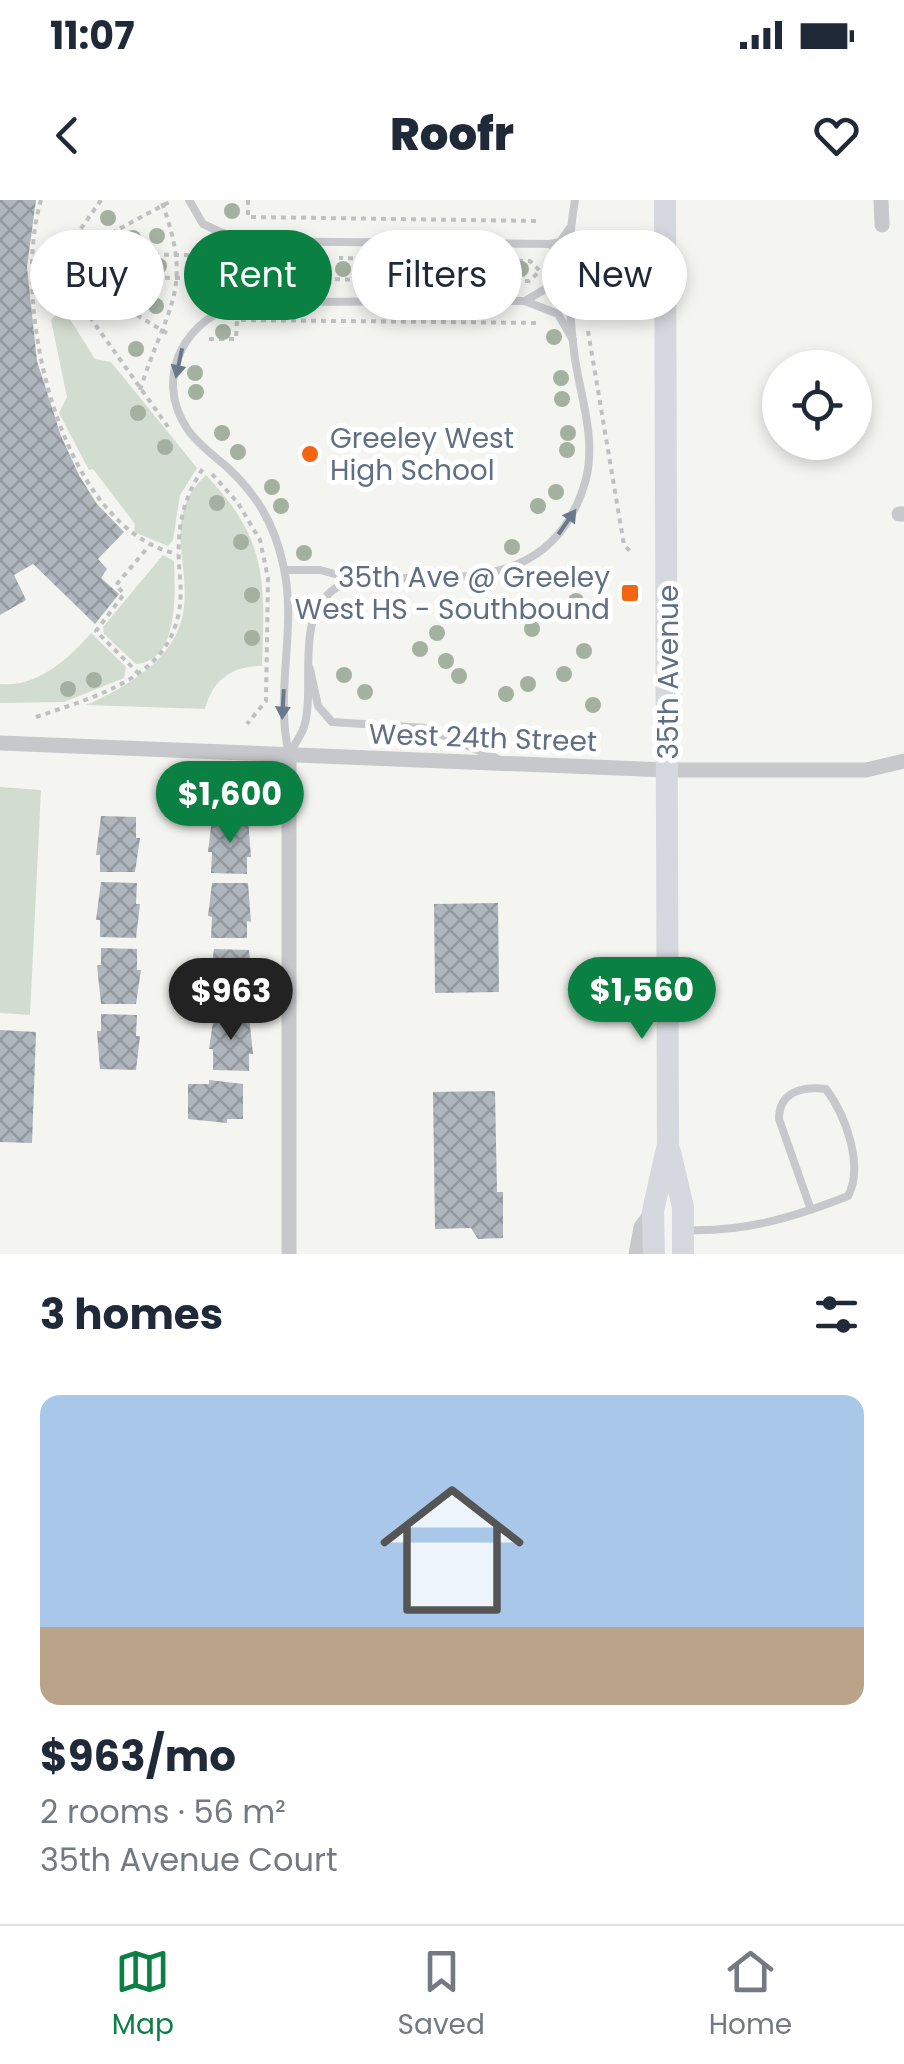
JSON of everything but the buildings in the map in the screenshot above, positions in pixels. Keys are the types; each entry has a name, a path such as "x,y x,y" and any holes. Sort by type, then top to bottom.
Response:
{"main road":[{"name":"35th Avenue","path":"654,1254 653,1210 668,1144 664,200"},
{"name":"35th Avenue","path":"668,1144 683,1207 683,1242"}],"street":[{"path":"881,200 882,225"},
{"name":"West 24th Street","path":"0,744 668,770 866,770 904,761"},
{"path":"289,754 289,1254"},
{"path":"636,1254 640,1227 653,1210"}],"lane":[{"path":"189,200 203,224 240,241 542,244"},
{"path":"568,230 575,200"},
{"path":"285,570 320,570 353,579 448,579 504,571 532,558 570,524 590,458 573,340 570,226"},
{"path":"289,754 282,726 285,570 275,531 256,498 188,430 180,411 178,357 207,315 246,302 525,301 542,295"},
{"path":"525,301 558,314 573,340"},
{"path":"289,754 304,726 320,604 353,579"},
{"path":"310,669 318,706 332,722 426,728 512,765"},
{"path":"683,1242 811,1210 848,1196 856,1180 854,1159 834,1099 826,1088 812,1087 786,1096 779,1105 779,1119 811,1210"}],"path":[{"path":"37,230 40,200"},
{"path":"80,230 101,200"},
{"path":"114,230 172,200"},
{"path":"248,200 248,216 540,220"},
{"path":"140,390 180,278 180,256 162,202"},
{"path":"164,256 184,256"},
{"path":"339,258 352,258"},
{"path":"522,261 530,261 540,271 529,281 522,281"},
{"path":"164,278 184,278"},
{"path":"37,320 39,345 60,425 94,493 149,546 178,554"},
{"path":"94,320 172,432"},
{"path":"146,320 170,334"},
{"path":"208,338 236,339 237,320 541,323"},
{"path":"586,321 624,545 630,551"},
{"path":"194,457 250,523 260,540 268,578 266,701 247,724"},
{"path":"36,717 110,692 139,674 167,646 176,628 181,581 178,554 187,496 204,467"},
{"path":"139,674 96,631 124,594 116,584 149,546"}],"shaded area":[{"path":"51,320 71,320 95,359 111,362 197,468 180,495 173,540 168,546 134,532 135,524 93,469 89,470 59,413 67,397"},
{"path":"206,475 226,498 252,542 262,585 262,666 241,669 225,677 213,690 205,709 86,705 139,676 169,646 182,616 185,587 181,529 187,501"},
{"path":"163,555 174,561 172,623 161,651 136,664 104,634 103,627"},
{"path":"91,633 126,667 124,678 64,702 0,703 0,684 26,681 51,670"},
{"path":"0,787 41,790 30,1015 0,1013"}],"place":[{"name":"Greeley West High School","path":"310,454"},
{"name":"35th Ave @ Greeley West HS - Southbound","path":"630,593"}]}
